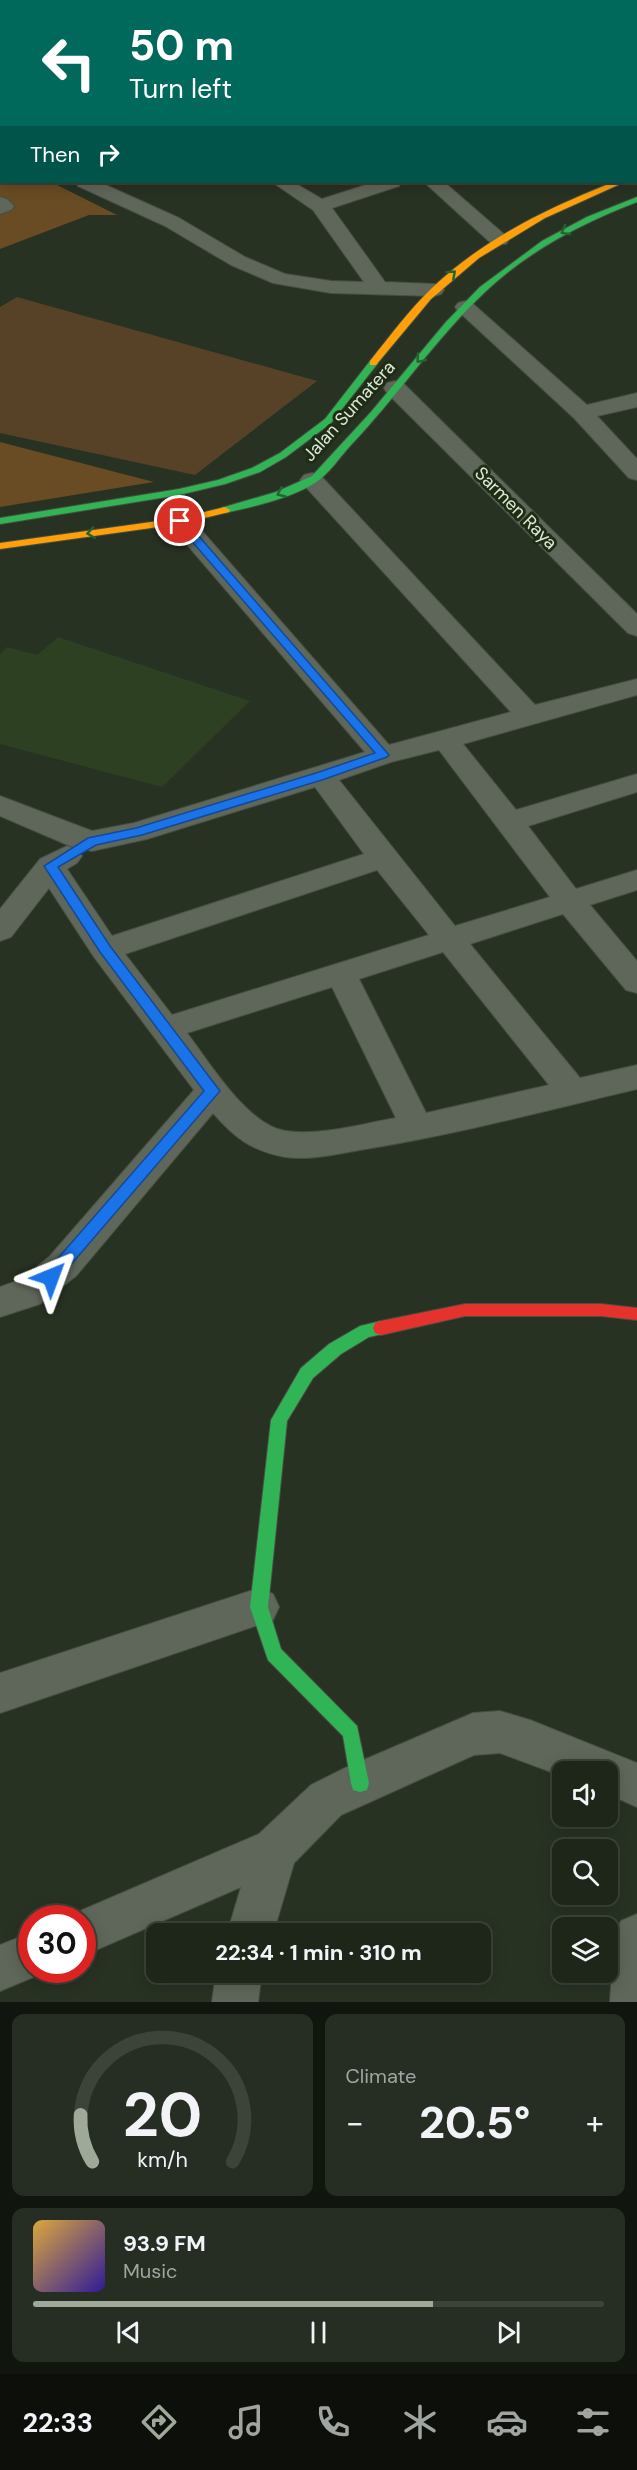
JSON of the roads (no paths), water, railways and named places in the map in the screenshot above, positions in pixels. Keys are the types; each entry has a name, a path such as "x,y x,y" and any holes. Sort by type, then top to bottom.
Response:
{"main road":[{"name":"Jalan Sumatera","path":"0,546 180,521 260,501 312,480 344,426 366,371 434,290 462,265 499,240 568,202 621,183"},
{"path":"597,191 609,199 632,200"},
{"name":"Jalan Sumatera","path":"0,521 179,492 221,482 256,470 344,426 395,388 465,306 491,282 542,244 596,214 632,200"},
{"path":"568,202 582,204 596,214"},
{"path":"360,1783 351,1732 274,1654 259,1607 279,1420 307,1373 335,1349 366,1331 465,1310 601,1310 637,1314"}],"street":[{"path":"87,183 172,222 238,261 280,279 304,284 434,290"},
{"path":"282,183 320,206 378,288"},
{"path":"320,206 390,183"},
{"path":"437,183 499,240"},
{"path":"465,306 582,413 637,473"},
{"name":"Sarmen Raya","path":"395,388 637,628"},
{"path":"582,413 637,400"},
{"path":"312,480 529,715"},
{"path":"180,521 382,755"},
{"path":"0,930 50,866 92,841 137,832 382,755 637,687"},
{"path":"445,740 569,901 637,982"},
{"path":"321,776 383,858 574,1093"},
{"path":"510,822 637,783"},
{"path":"0,805 80,839 92,841"},
{"path":"105,949 383,858"},
{"path":"50,866 105,949 213,1091 245,1127 266,1139 286,1144 307,1145 417,1128 637,1077"},
{"path":"167,1028 342,975 637,880"},
{"path":"342,975 417,1128"},
{"path":"0,1302 16,1299 39,1289 63,1266 213,1091"},
{"path":"0,1693 259,1607"},
{"path":"96,1927 275,1850 326,1800 473,1734 500,1732 530,1741 579,1761"},
{"path":"618,1777 637,1785"},
{"path":"253,1923 275,1850"},
{"path":"633,2002 637,1937"},
{"path":"0,1968 18,1961"},
{"path":"235,2002 238,1983"}]}
